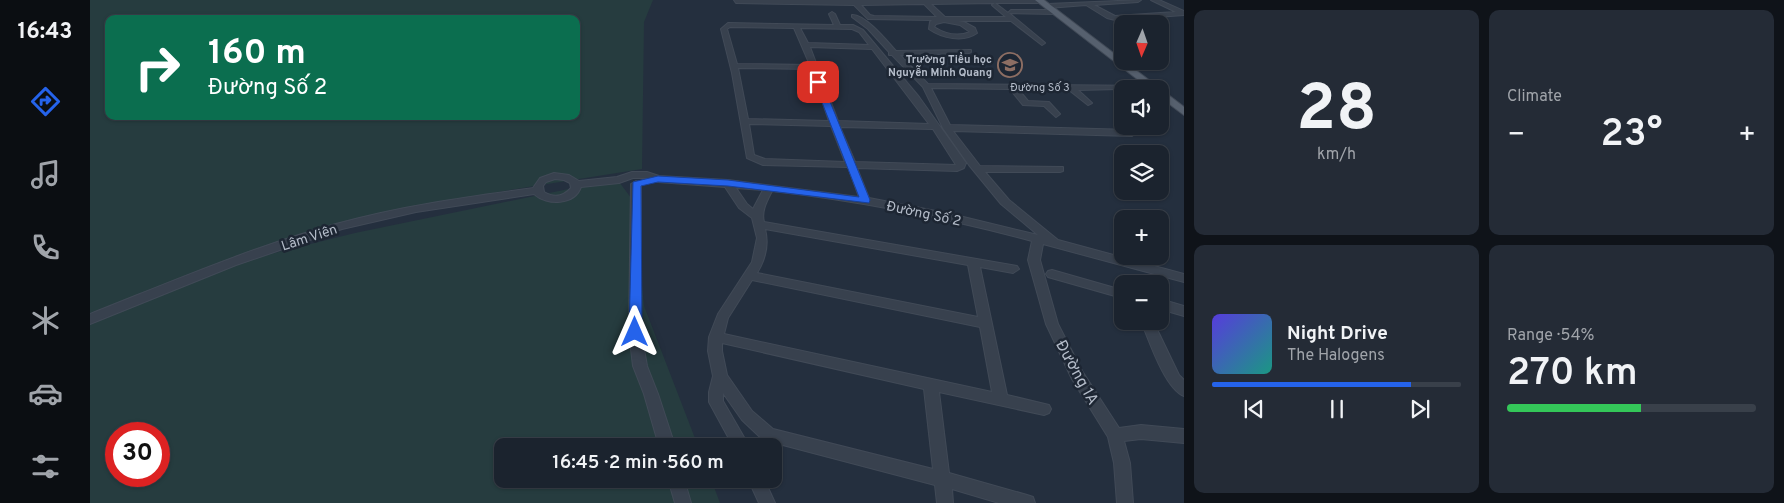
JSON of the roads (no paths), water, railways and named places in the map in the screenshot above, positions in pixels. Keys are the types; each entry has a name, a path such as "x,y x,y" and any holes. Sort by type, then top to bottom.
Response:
{"main road":[{"path":"1045,5 1143,80"},
{"path":"1169,100 1184,112"}],"street":[{"path":"736,1 987,0 1045,5 1138,0"},
{"path":"1088,4 1109,17 1115,18 1184,13 1154,0"},
{"path":"924,1 944,20 967,25 973,29 974,33 968,36 953,36 931,28 933,22 944,20"},
{"path":"856,2 868,17 944,20 1012,16 1045,5"},
{"path":"995,5 1012,16 1042,43"},
{"path":"832,14 838,27"},
{"path":"854,16 870,28 892,53 926,86 947,128 977,169 1005,202 1056,245"},
{"path":"728,26 796,26 853,27 861,31 902,80 961,166 957,168 763,162 750,156 734,66 724,29 728,26"},
{"path":"796,26 814,67 865,200"},
{"path":"805,45 873,47"},
{"path":"892,53 969,51"},
{"path":"734,66 814,67"},
{"name":"Đường Số 3","path":"926,86 1114,89"},
{"path":"1012,87 1026,103 1046,104 1056,114"},
{"path":"1072,88 1088,103"},
{"path":"745,121 933,124"},
{"path":"947,128 1114,133"},
{"path":"977,169 1060,170"},
{"name":"Lâm Viên","path":"576,184 619,180 632,175 647,175 658,179"},
{"name":"Lâm Viên","path":"90,319 206,272 343,226 404,212 538,190 548,198 560,198 575,192 576,184 571,178 554,176 540,183 538,190"},
{"name":"Đường Số 2","path":"658,179 728,183 865,200 918,210 1184,278"},
{"name":"Lâm Viên","path":"619,180 627,184 636,184 658,179"},
{"path":"728,183 743,206 759,221 973,263 1013,269"},
{"path":"636,184 635,332 640,366 665,438"},
{"path":"769,188 759,206 762,238 761,252 749,275 722,317 716,336 715,351 720,376 736,403 752,422 768,435 777,438"},
{"name":"Đường 1A","path":"1038,240 1034,260 1052,324 1077,375 1115,435 1122,463 1125,503"},
{"path":"973,263 1001,400"},
{"path":"1052,274 1114,292"},
{"path":"749,275 985,323"},
{"path":"1169,307 1184,311"},
{"path":"1150,330 1174,379 1184,390"},
{"path":"716,336 1044,409"},
{"path":"720,376 716,392 716,402 736,438"},
{"path":"931,384 945,503"},
{"path":"1115,435 1141,432 1184,436"},
{"path":"782,439 942,479 1027,503"},
{"path":"679,488 683,503"},
{"path":"760,488 767,503"}],"place":[{"name":"Trường Tiểu học Nguyễn Minh Quang","path":"1010,65"}]}
